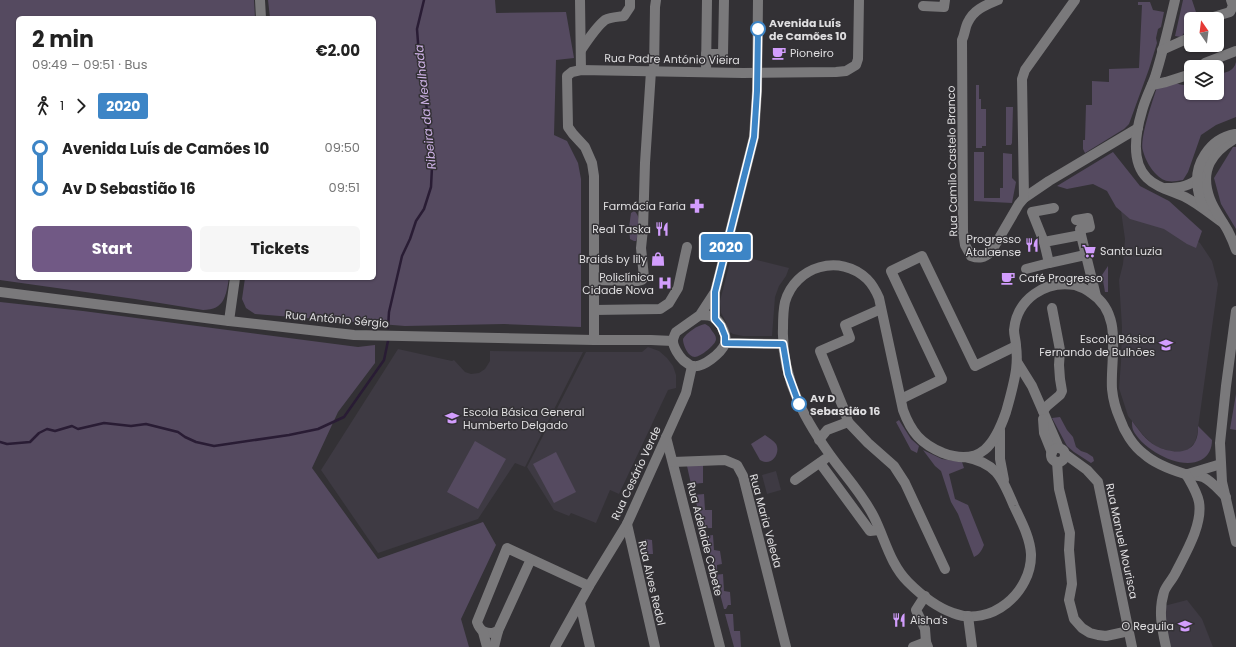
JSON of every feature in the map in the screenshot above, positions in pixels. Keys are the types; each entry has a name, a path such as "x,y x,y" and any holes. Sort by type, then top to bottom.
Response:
{"street":[{"path":"260,0 261,16"},
{"path":"580,0 581,70"},
{"path":"581,50 590,37 605,21 614,17 624,16 630,7 630,0"},
{"path":"594,340 594,280 638,281 642,280 644,277 641,248 653,71 656,0"},
{"path":"706,72 707,0"},
{"path":"706,54 724,54 724,0"},
{"path":"715,319 715,292 754,137 758,72 758,0"},
{"name":"Rua Padre António Vieira","path":"594,280 594,176 592,162 585,147 568,127 567,76 572,72 581,70 706,72 846,71 856,65 858,59 858,0"},
{"path":"923,6 944,7 944,0"},
{"name":"Rua Camilo Castelo Branco","path":"998,0 972,14 967,22 962,40 963,232 965,245 971,256 978,258 991,252 1024,198 1049,181 1138,128"},
{"path":"1024,198 1022,79 1024,70 1075,0"},
{"path":"1175,0 1152,85 1142,110 1138,128 1136,146 1140,166 1144,174 1154,184 1185,197 1204,208 1223,223"},
{"path":"1224,14 1230,12 1233,6 1231,0"},
{"path":"1162,50 1184,41"},
{"path":"1213,60 1236,52"},
{"path":"1152,85 1184,76"},
{"path":"1204,208 1198,190 1197,180 1199,167 1205,153 1218,140 1229,135 1236,134"},
{"path":"1236,138 1215,153 1210,160 1207,170 1207,189 1210,200 1229,232 1236,250"},
{"path":"1164,188 1184,187 1197,180 1207,170"},
{"path":"1049,263 1044,242 1032,212 1054,208"},
{"path":"1076,220 1088,218 1090,227 1080,229 1096,296"},
{"path":"1044,242 1081,234"},
{"path":"594,310 660,309 669,303 678,288 687,247"},
{"path":"1026,269 1086,255"},
{"path":"901,399 942,379 891,271 922,256 975,366 1016,346"},
{"path":"836,265 849,268 868,280 875,289 882,309 907,422 919,438 933,449 949,455 975,459 986,464 998,473 1004,482 1028,537 1031,565 1027,578 1020,590 1008,602 994,612 968,616 953,614 934,604 908,582 896,567 874,517 819,440 807,420 798,402 788,374 783,344 783,312 786,301 790,290 802,275 813,269 836,265"},
{"path":"229,322 235,280"},
{"path":"965,458 984,451 992,443 1000,430 1013,391 1016,362 1014,333 1015,322 1025,304 1029,298 1040,290 1051,285 1062,284 1085,288 1104,303 1109,312 1112,322 1112,390 1120,420 1131,440 1144,454 1167,468 1186,474 1203,477 1211,482 1226,497"},
{"name":"Rua António Sérgio","path":"0,292 229,322 354,335 673,341"},
{"path":"700,315 708,315 715,319 721,326 725,336 725,343 716,356 700,366 692,366 681,358 673,341 676,332 700,315 715,292"},
{"path":"1043,411 1060,396 1062,390 1059,365 1060,350 1052,308"},
{"path":"882,309 844,325 850,338 820,351 843,406 848,422 868,443 894,466 905,483 944,570"},
{"path":"1236,310 1220,443 1221,469 1236,542"},
{"path":"725,343 783,344"},
{"path":"1016,362 1032,386 1043,411 1058,454 1059,489 1070,533 1072,584 1069,600 1074,619 1082,628 1090,633 1098,635 1106,636 1128,631"},
{"name":"Rua Cesário Verde","path":"555,647 626,524 686,393 692,366"},
{"path":"819,440 827,430 848,422"},
{"path":"1000,430 1000,459 1004,482"},
{"name":"Rua Adelaide Cabete","path":"666,437 720,647"},
{"name":"Rua Manuel Mourisca","path":"1058,454 1087,470 1098,482 1132,647"},
{"path":"795,480 830,455"},
{"name":"Rua Maria Veleda","path":"673,462 725,460 737,465 742,476 786,647"},
{"path":"820,463 870,531 879,530"},
{"path":"1186,474 1221,469"},
{"path":"1203,477 1221,469"},
{"path":"1166,647 1160,622 1164,591 1184,555 1199,521 1199,501 1196,492 1186,474"},
{"name":"Rua Alves Redol","path":"626,524 655,647"},
{"path":"488,647 483,632 477,622 507,548 589,586"},
{"path":"494,647 498,630 531,559"},
{"path":"913,647 927,644 925,629 916,610 925,596"},
{"path":"580,603 590,647"},
{"path":"968,616 972,647"},
{"path":"483,632 493,633 498,630"}],"shaded area":[{"path":"0,0 254,0 255,16 16,16 16,280 229,280 225,296 220,304 216,307 203,310 0,280"},
{"path":"268,0 495,0 496,13 566,12 574,58 556,60 554,135 567,141 578,163 581,179 581,327 504,324 405,326 255,314 246,308 242,299 245,280 376,280 376,16 270,16"},
{"path":"1183,0 1192,0 1196,12 1184,12 1184,33 1181,37 1175,36"},
{"path":"1138,2 1150,2 1153,10 1164,12 1161,27 1158,29 1156,38 1157,43 1149,69 1129,124 1124,129 1085,153 1083,149 1083,140 1085,140 1086,105 1092,105 1092,81 1109,82 1109,69 1139,68 1142,5 1138,5"},
{"path":"1236,62 1236,117 1216,125 1201,135 1188,172 1183,180 1169,181 1160,178 1148,164 1142,145 1147,119 1157,87 1174,82 1184,85 1184,100 1224,100 1224,73 1231,70"},
{"path":"976,85 979,85 981,109 986,109 986,146 982,146 982,148 976,148"},
{"path":"1006,107 1013,107 1011,145 1006,145"},
{"path":"1233,147 1236,147 1236,229 1221,204 1214,178"},
{"path":"974,152 984,152 984,198 1000,198 1000,188 1003,188 1003,153 1012,154 1012,178 1016,182 1012,203 974,201"},
{"path":"1113,152 1140,186 1169,201 1202,231 1196,248 1164,229 1130,219 1116,207 1107,191 1093,184 1067,189 1057,186"},
{"path":"634,211 637,213 639,221 636,241 630,239 629,228 631,213"},
{"name":"Escola Básica Fernando de Bulhões","path":"1121,211 1183,230 1200,243 1212,261 1218,284 1197,435 1195,442 1189,449 1182,452 1169,451 1155,446 1144,436 1128,416 1119,388 1122,327 1119,280 1123,264 1125,239"},
{"path":"732,254 789,268 775,297 772,336 743,336 733,334 728,331 726,322 721,313 720,301"},
{"path":"1108,266 1108,292 1105,292 1102,275"},
{"path":"0,302 83,311 358,347 375,345 375,363 338,412 312,468 378,559 483,522 496,545 461,619 469,647 0,647"},
{"path":"705,324 715,335 715,341 704,353 695,357 692,356 686,350 683,339 692,330"},
{"path":"648,347 659,351 673,366 676,375 676,388 668,390 619,494 610,490 596,523 571,513 569,516 554,510 527,467 586,352 642,352"},
{"name":"Escola Básica General Humberto Delgado","path":"398,349 452,361 454,360 465,372 471,374 479,373 485,369 490,361 490,351 583,352 525,467 515,463 478,519 378,553 321,470"},
{"path":"1236,394 1236,430 1230,429"},
{"path":"1060,417 1067,430 1073,437 1076,447 1093,457 1094,461 1091,463 1067,446 1052,418"},
{"path":"899,420 911,439 919,446 917,453 911,450 896,422"},
{"path":"1132,421 1142,435 1152,444 1166,450 1177,452 1188,449 1192,446 1197,438 1198,426 1212,440 1211,449 1204,458 1192,463 1183,463 1173,460 1162,456 1144,444 1133,430"},
{"path":"765,435 775,443 777,447 776,456 769,462 760,460 751,444"},
{"path":"475,441 506,459 478,509 447,492"},
{"path":"923,450 942,459 962,462 964,468 949,474 955,499 968,505 984,545 980,552 974,557 958,514 951,502 941,471 935,466"},
{"path":"556,452 576,492 554,503 533,464"},
{"path":"703,465 703,483 691,484 687,466"},
{"path":"776,471 781,490 767,494 762,475"},
{"path":"704,494 705,510 712,510 712,528 703,528 694,495"},
{"path":"713,535 714,550 720,551 722,564 717,565 717,571 714,571 706,536"},
{"path":"645,539 652,540 653,554 645,554 643,547"},
{"path":"723,574 724,591 730,592 731,605 728,605 726,609 724,609 715,575"},
{"name":"O Reguila","path":"1187,600 1202,619 1213,647 1169,647 1164,606"},
{"path":"725,614 733,614 734,631 740,631 741,647 734,647"}],"waterway":[{"name":"Ribeira da Mealhada","path":"388,328 389,312 402,256 416,221 424,209 431,187 432,167 417,29 424,0"},
{"name":"Ribeira da Mealhada","path":"0,442 7,444 30,442 39,433 47,429 55,431 72,426 78,429 104,423 131,426 146,424 178,432 196,442 214,446 289,435 318,429 344,417 384,360 388,341"}],"bus line":[{"name":"2020","path":"758,29 757,91 754,137 737,207 724,251 715,292 715,319 721,326 725,336 725,343 783,344 788,374 799,404"}],"place":[{"name":"Avenida Luís de Camões 10","path":"758,29"},
{"name":"Pioneiro","path":"779,53"},
{"name":"Farmácia Faria","path":"697,206"},
{"name":"Real Taska","path":"662,229"},
{"name":"Progresso Atalaense","path":"1032,245"},
{"name":"Santa Luzia","path":"1089,251"},
{"name":"Braids by lily","path":"658,259"},
{"name":"Café Progresso","path":"1008,278"},
{"name":"Policlínica Cidade Nova","path":"665,283"},
{"name":"Escola Básica Fernando de Bulhões","path":"1166,345"},
{"name":"Av D Sebastião 16","path":"799,404"},
{"name":"Escola Básica General Humberto Delgado","path":"452,418"},
{"name":"Aisha's","path":"899,620"},
{"name":"O Reguila","path":"1185,626"}]}
